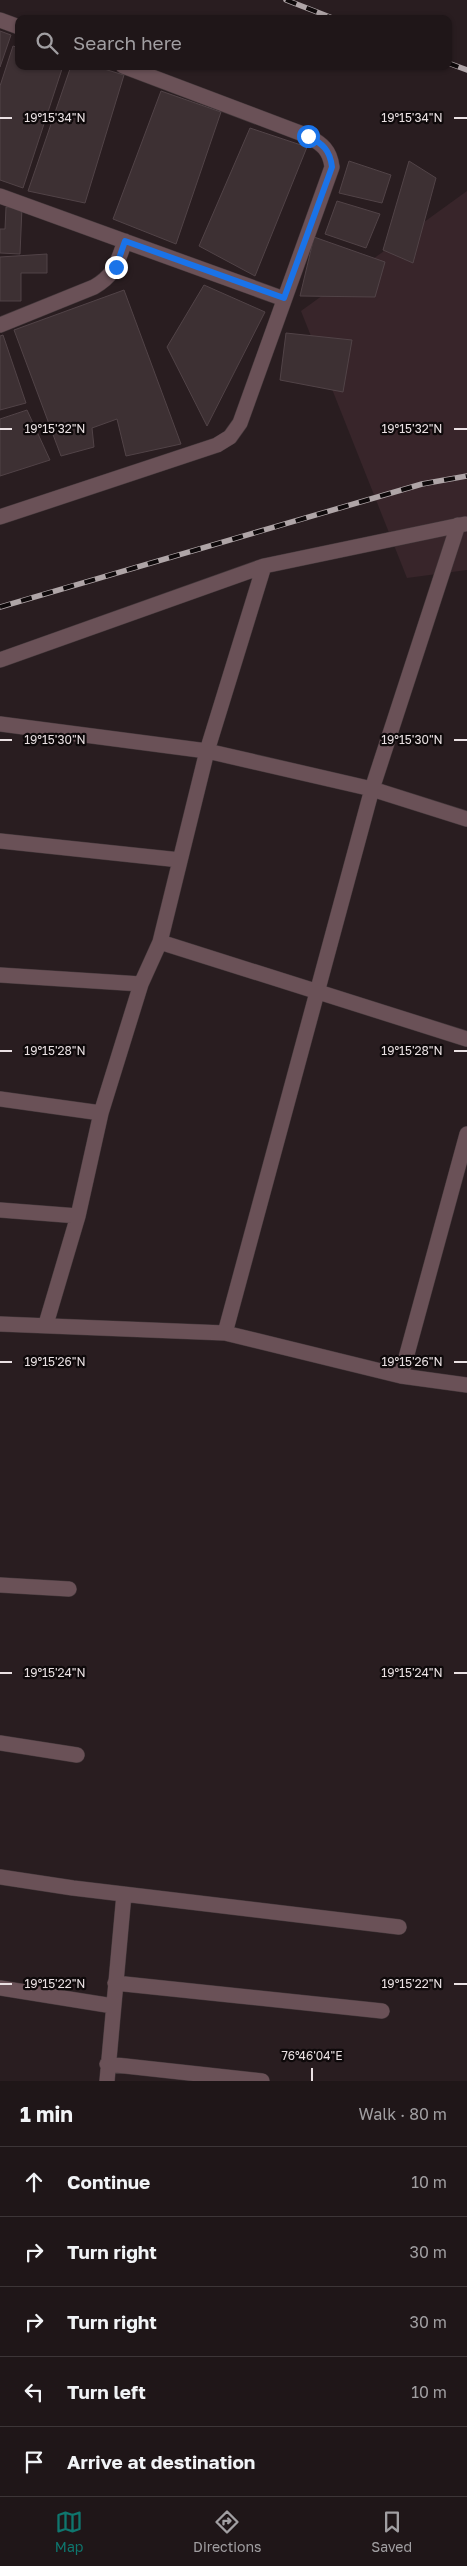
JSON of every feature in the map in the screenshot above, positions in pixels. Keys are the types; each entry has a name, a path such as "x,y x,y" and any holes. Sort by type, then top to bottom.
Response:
{"street":[{"path":"0,20 15,26"},
{"path":"0,517 217,445 230,437 240,423 332,167 330,155 322,144 308,136 134,70"},
{"path":"0,196 284,298"},
{"path":"0,325 107,280 116,267 125,241"},
{"path":"0,660 264,566 463,525"},
{"path":"225,1333 315,991 372,789 463,525"},
{"path":"46,1324 78,1216 101,1114 141,984 160,942 207,751 264,566"},
{"path":"0,724 207,751 372,789 467,819"},
{"path":"0,841 180,860"},
{"path":"160,942 467,1039"},
{"path":"0,975 141,984"},
{"path":"0,1100 101,1114"},
{"path":"401,1376 467,1134"},
{"path":"0,1210 78,1216"},
{"path":"0,1324 46,1324 225,1333 401,1376 467,1385"},
{"path":"0,1586 69,1589"},
{"path":"0,1743 77,1755"},
{"path":"0,1876 124,1894 399,1927"},
{"path":"107,2081 107,2064 124,1894"},
{"path":"115,1983 382,2011"},
{"path":"0,1988 113,2006"},
{"path":"107,2064 262,2081"}],"shaded area":[{"path":"467,191 467,570 407,578 301,311"}],"building":[{"path":"0,31 11,35 0,67"},
{"path":"13,46 15,47 15,70 62,70 23,188 0,180 0,86"},
{"path":"70,70 107,70 124,75 85,203 28,191"},
{"path":"161,91 221,112 176,244 113,219"},
{"path":"250,128 307,147 255,276 199,246"},
{"path":"349,161 391,175 382,203 339,193"},
{"path":"409,161 436,178 413,263 383,250"},
{"path":"337,201 380,214 366,248 325,234"},
{"path":"6,207 22,207 20,254 0,253 0,229 5,229"},
{"path":"314,237 385,262 375,297 300,296"},
{"path":"47,254 47,273 21,273 21,301 0,301 0,257"},
{"path":"204,285 265,312 207,426 167,347"},
{"path":"124,290 181,444 126,456 117,419 92,428 94,447 61,456 14,330"},
{"path":"286,333 352,340 343,392 280,380"},
{"path":"3,335 26,403 0,410 0,336"},
{"path":"27,410 50,460 0,476 0,419"}],"railway":[{"path":"286,0 325,15"},
{"path":"452,64 467,70"},
{"path":"0,607 422,484 467,476"}],"route":[{"path":"116,267 125,241 284,298 332,167 330,155 322,144 308,136"}]}
